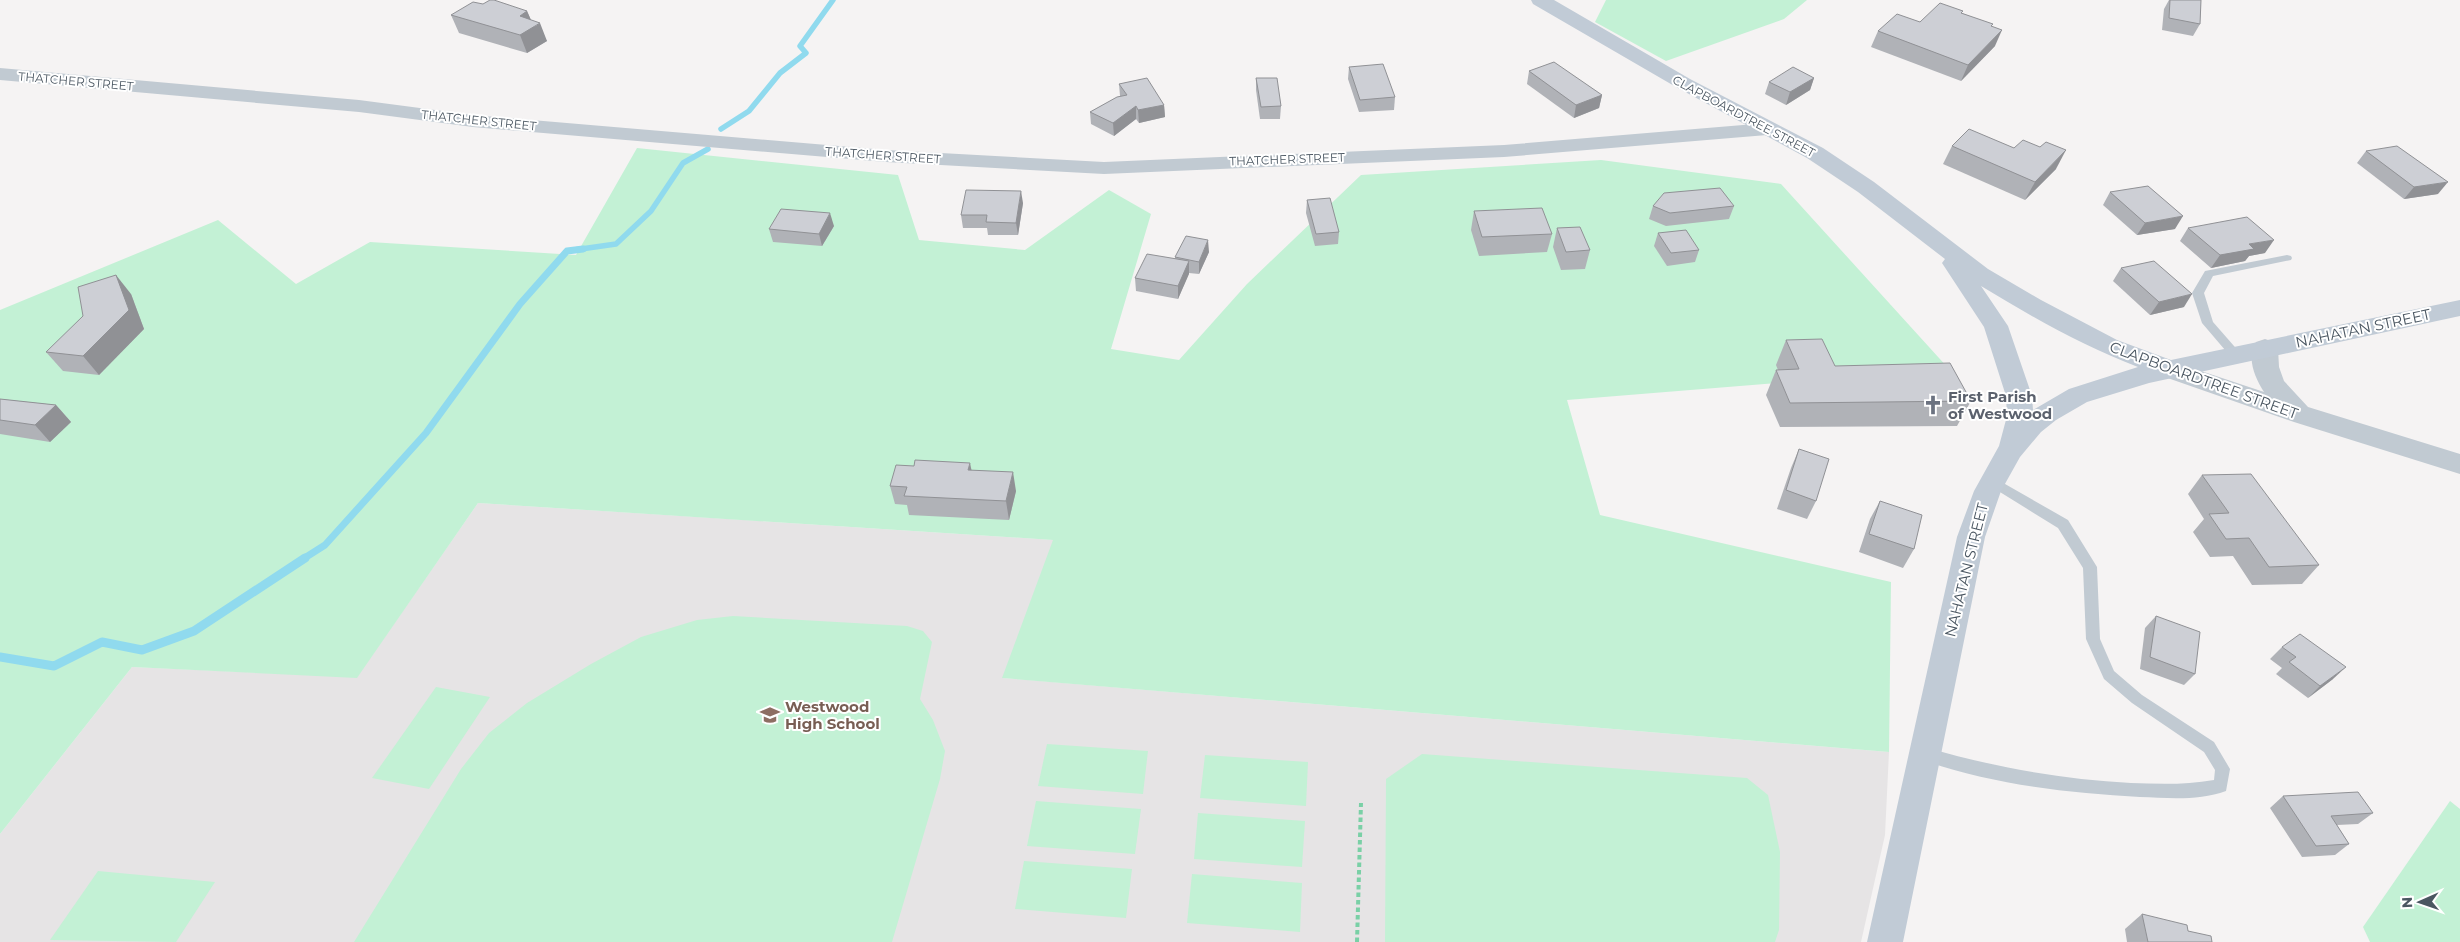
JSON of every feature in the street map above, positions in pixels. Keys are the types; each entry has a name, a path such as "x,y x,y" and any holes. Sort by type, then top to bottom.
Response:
{"main road":[{"name":"CLAPBOARDTREE STREET","path":"1540,0 1767,129 1815,154 1866,187 1980,274 2068,326 2108,346 2168,369"},
{"name":"CLAPBOARDTREE STREET","path":"1940,244 1996,326 2019,396 2020,416 2012,447"},
{"name":"NAHATAN STREET","path":"1885,942 1971,537 1985,494 2012,447 2044,416 2089,390 2126,378 2193,362 2460,308"}],"street":[{"name":"THATCHER STREET","path":"0,74 349,105 473,121 886,156 1104,168 1504,151 1767,129"},
{"path":"2265,348 2264,358 2270,383 2283,400 2303,415"},
{"name":"CLAPBOARDTREE STREET","path":"2168,369 2303,415 2460,464"}],"lane":[{"path":"2235,354 2208,323 2198,293 2209,273 2287,258"},
{"path":"1925,754 2000,774 2103,787 2181,792 2221,786 2223,769 2209,747 2137,699 2109,675 2093,639 2090,567 2063,524 1991,482"}],"path":[{"path":"1358,942 1361,803"}],"shaded area":[{"name":"Westwood High School","path":"478,503 1054,540 1003,678 1889,752 1885,835 1861,942 0,942 0,834 132,667 357,677"}],"green space":[{"path":"1606,0 1807,0 1784,19 1666,61 1595,22"},
{"path":"637,148 898,175 919,240 1025,250 1109,190 1151,214 1111,349 1179,360 1247,284 1361,175 1601,160 1781,184 1949,369 1567,400 1600,515 1891,582 1889,752 1002,678 1053,540 478,503 357,678 132,667 0,834 0,310 218,220 296,284 370,242 576,255"},
{"path":"733,616 907,626 923,631 932,642 920,699 933,720 945,751 940,779 892,942 354,942 461,769 489,733 527,703 591,664 641,637 697,620"},
{"path":"436,687 490,697 429,789 372,778"},
{"path":"1047,744 1148,751 1143,794 1038,786"},
{"path":"1422,754 1747,778 1768,795 1780,852 1779,930 1775,942 1385,942 1386,779"},
{"path":"1205,755 1308,762 1306,806 1200,798"},
{"path":"1036,801 1141,809 1135,854 1027,846"},
{"path":"2450,801 2460,809 2460,942 2370,942 2363,927"},
{"path":"1198,813 1305,821 1302,867 1194,859"},
{"path":"1024,861 1132,869 1126,918 1015,909"},
{"path":"98,871 215,882 176,942 50,940"},
{"path":"1192,874 1302,883 1300,932 1187,923"}],"building":[{"path":"490,0 527,11 520,16 540,23 520,35 451,15 473,2 483,4"},
{"path":"2170,0 2201,0 2200,24 2169,18"},
{"path":"1940,3 1963,11 1961,13 1993,24 1991,26 2002,30 1968,65 1878,31 1897,14 1920,22"},
{"path":"1554,62 1602,95 1576,105 1529,71"},
{"path":"1383,64 1395,97 1360,100 1349,67"},
{"path":"1793,67 1814,78 1790,92 1769,82"},
{"path":"1147,78 1164,105 1138,110 1136,106 1113,123 1090,112 1117,97 1127,95 1119,84"},
{"path":"1256,78 1277,78 1281,106 1261,107"},
{"path":"1969,129 2014,148 2023,140 2040,147 2046,142 2066,150 2035,182 1952,146"},
{"path":"2397,146 2448,182 2414,187 2366,151"},
{"path":"2148,186 2183,216 2145,223 2110,192"},
{"path":"1720,188 1734,206 1670,213 1653,206 1664,193"},
{"path":"966,190 1021,191 1016,223 986,222 987,215 961,215"},
{"path":"1330,198 1339,232 1316,234 1307,200"},
{"path":"1542,208 1552,234 1482,237 1474,211"},
{"path":"781,209 830,213 819,234 769,229"},
{"path":"2247,217 2274,240 2249,244 2254,249 2220,255 2188,228"},
{"path":"1580,227 1590,250 1566,252 1557,228"},
{"path":"1686,230 1699,250 1671,253 1658,233"},
{"path":"1186,236 1208,240 1199,262 1175,257"},
{"path":"1147,254 1189,261 1178,286 1135,278"},
{"path":"2154,261 2192,294 2159,302 2121,268"},
{"path":"116,275 129,310 83,356 46,352 83,316 78,287"},
{"path":"1822,339 1835,366 1950,363 1971,401 1790,403 1776,370 1799,369 1786,340"},
{"path":"0,399 56,405 35,425 0,420"},
{"path":"1799,449 1829,459 1816,501 1786,490"},
{"path":"915,460 970,463 968,470 1013,472 1006,501 904,496 907,487 890,486 896,465 914,466"},
{"path":"2251,474 2319,565 2269,567 2249,538 2226,539 2209,514 2229,513 2202,475"},
{"path":"1880,501 1922,515 1914,549 1869,534"},
{"path":"2156,616 2200,632 2195,674 2150,657"},
{"path":"2300,634 2346,667 2320,686 2289,662 2296,657 2282,647"},
{"path":"2358,792 2373,813 2331,816 2349,844 2316,846 2283,796"},
{"path":"2142,914 2187,925 2188,931 2211,936 2212,942 2148,942"}],"waterway":[{"path":"721,129 749,111 780,73 806,53 800,46 833,0"},
{"path":"574,250 616,244 651,211 683,163 708,149"},
{"path":"303,559 325,545 426,433 520,304 567,251 583,249"},
{"path":"0,657 54,666 102,642 142,650 194,631 305,558"}],"place":[{"name":"First Parish of Westwood","path":"1933,405"},
{"name":"Westwood High School","path":"770,715"}]}
